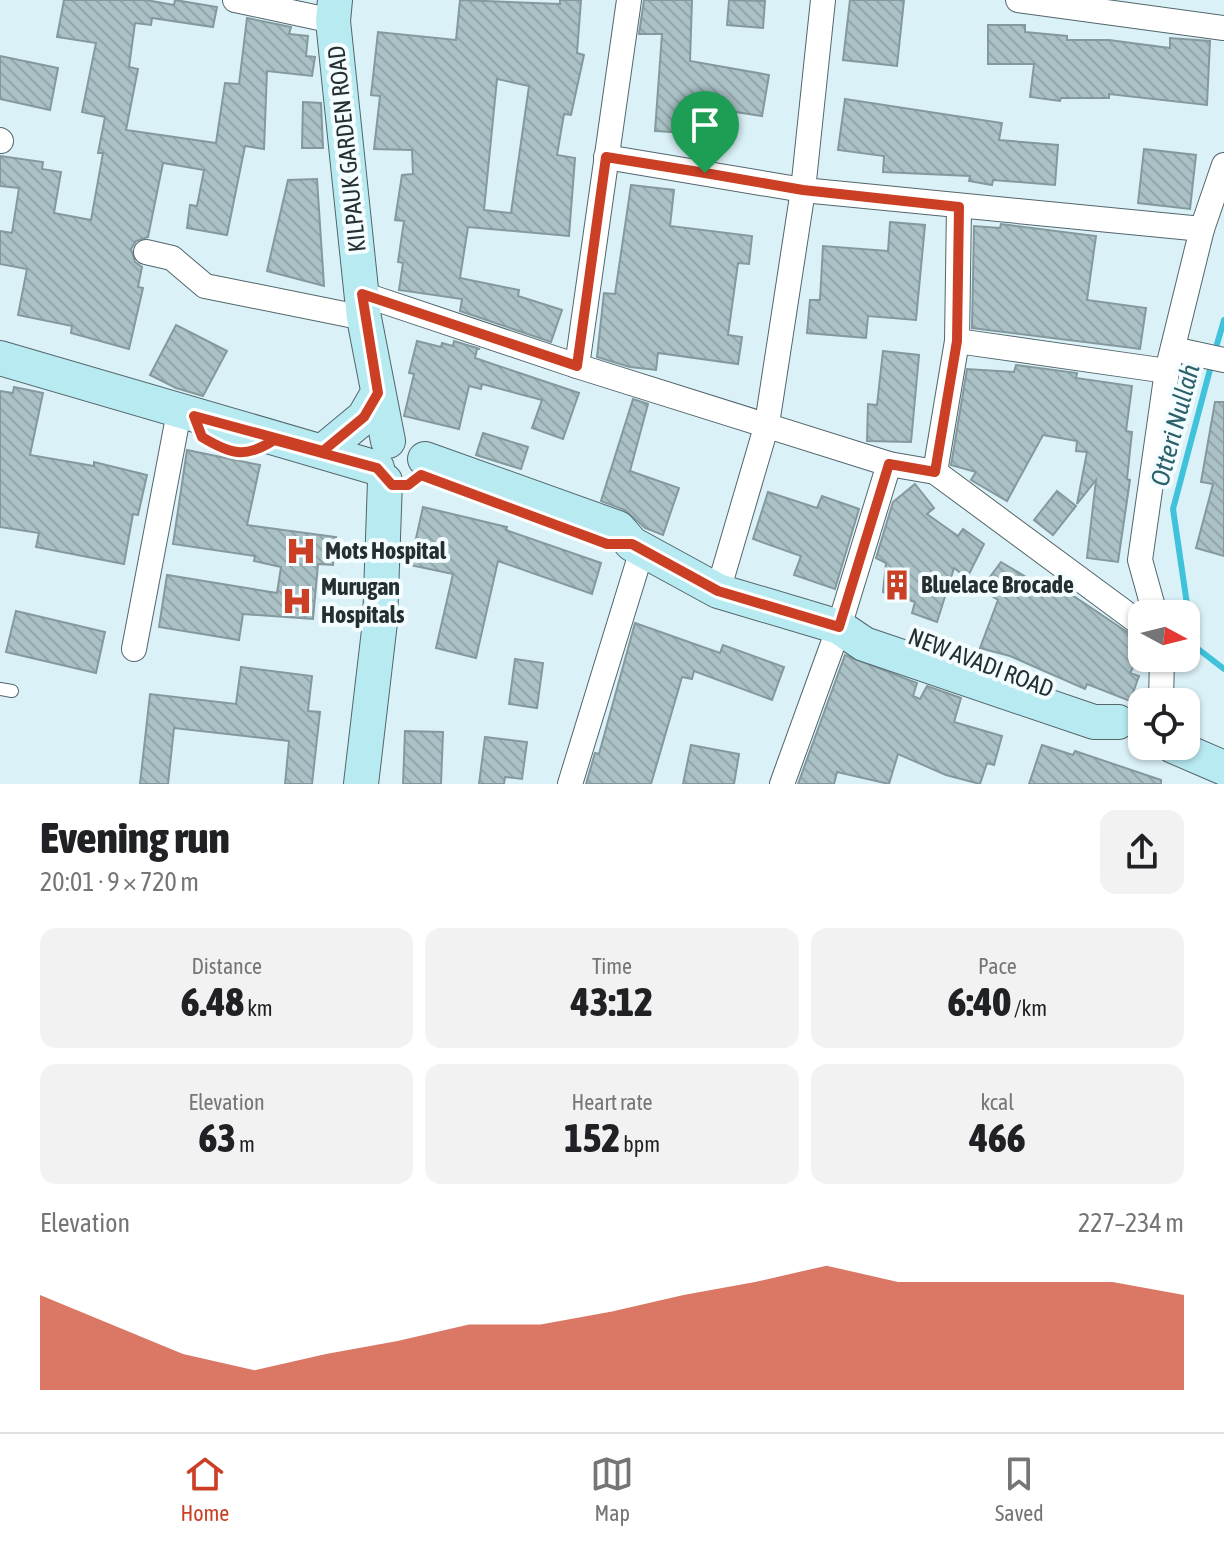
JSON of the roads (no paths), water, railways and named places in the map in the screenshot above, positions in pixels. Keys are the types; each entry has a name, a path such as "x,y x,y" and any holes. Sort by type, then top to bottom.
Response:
{"main road":[{"name":"KILPAUK GARDEN ROAD","path":"334,11 363,306 378,393 398,465 379,784"},
{"name":"NEW AVADI ROAD","path":"0,358 274,440 398,465 618,528 637,547 718,591 839,627 868,620 1100,707 1128,726"},
{"path":"323,451 364,417 378,393"},
{"name":"KILPAUK GARDEN ROAD","path":"361,784 398,465"},
{"path":"1196,760 1215,772"}],"street":[{"path":"235,0 334,11"},
{"path":"577,366 629,0"},
{"path":"718,591 767,424 803,190 823,0"},
{"path":"1018,0 1224,28"},
{"path":"606,157 803,190 1202,229"},
{"path":"1151,600 1140,560 1202,229 1224,165"},
{"path":"935,472 957,341 959,207"},
{"path":"146,252 172,258 205,286 363,306 577,366 889,464 935,472 1128,615"},
{"path":"957,341 1224,360"},
{"path":"134,649 186,414"},
{"path":"782,784 839,627 889,464"},
{"path":"570,784 637,547"}],"waterway":[{"name":"Otteri Nullah","path":"1215,351 1224,320"},
{"name":"Otteri Nullah","path":"1212,362 1173,509 1193,645 1224,669"}],"place":[{"name":"Mots Hospital","path":"301,551"},
{"name":"Bluelace Brocade","path":"897,585"},
{"name":"Murugan Hospitals","path":"297,601"}]}
